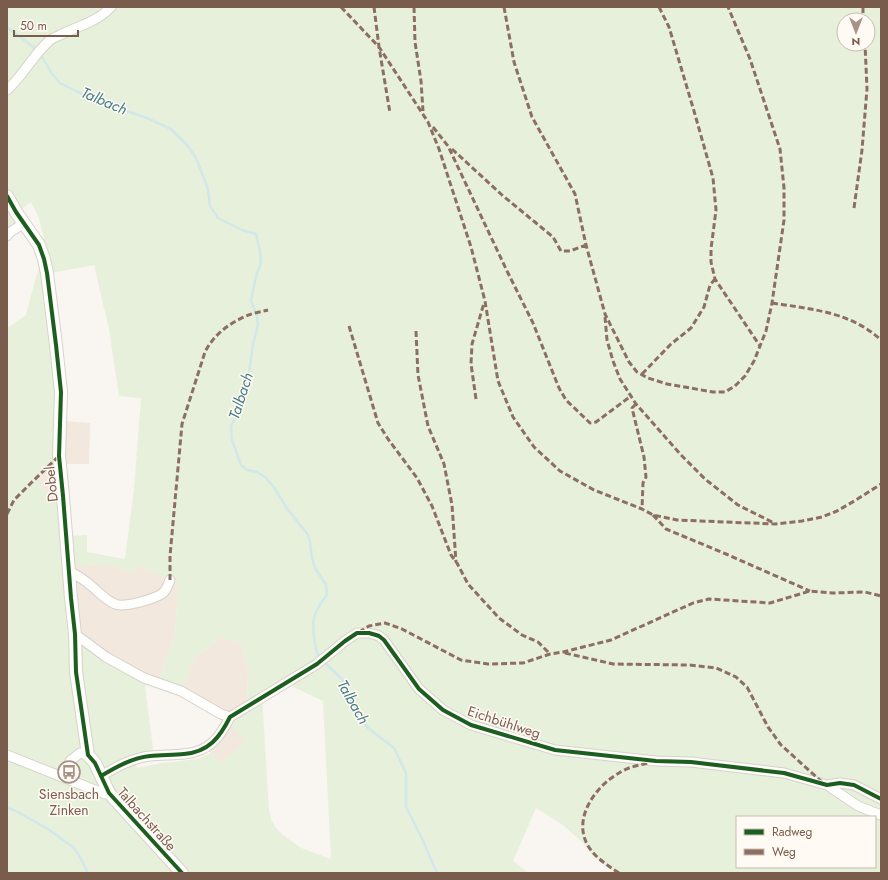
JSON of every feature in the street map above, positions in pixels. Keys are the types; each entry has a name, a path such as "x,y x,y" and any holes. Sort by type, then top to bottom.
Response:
{"street":[{"path":"7,90 15,83 50,40 95,20 105,14 111,7"},
{"name":"Dobel","path":"7,196 39,245 47,273 61,392 59,456 75,634 76,672 88,755 96,763 101,776"},
{"path":"7,236 24,223"},
{"path":"69,571 90,584 106,599 115,604 123,605 150,599 162,594 168,588 170,580"},
{"name":"Eichbühlweg","path":"101,776 134,760 149,756 186,754 200,750 214,741 224,729 230,717 317,664 357,633 369,633 384,640 418,689 443,710 471,725 555,750 656,761 691,762 784,773 827,785 840,783 854,785 881,799"},
{"path":"75,634 106,657 144,678 181,691 221,714 230,717"},
{"path":"69,780 70,761 80,753 88,755"},
{"path":"7,755 105,794 109,793"},
{"name":"Talbachstraße","path":"101,776 109,793 182,873"},
{"path":"827,785 858,806 881,815"},
{"path":"849,800 854,785"}],"shaded area":[{"path":"65,421 90,423 89,464 63,464"},
{"path":"58,458 62,496 50,498 37,480"},
{"path":"97,564 111,565 122,568 133,574 139,565 170,580 178,582 175,636 157,683 75,634 68,566"},
{"path":"221,637 242,644 248,671 247,706 230,717 181,691 194,659"},
{"path":"227,722 246,741 221,764 205,747"}],"green space":[{"path":"7,7 881,7 881,873 615,873 593,856 584,844 563,825 536,808 513,861 528,873 7,873 7,327 26,315 35,280 43,259 36,241 44,238 39,218 31,202 19,211 24,219 7,232","holes":["94,265 109,329 119,396 141,398 134,489 125,559 87,552 87,535 68,536 63,464 64,388 62,343 57,303 51,273","58,458 62,496 50,498 37,480","97,564 107,565 133,574 139,565 170,580 178,582 175,636 157,683 181,691 194,659 221,637 242,644 248,671 247,705 227,722 245,741 221,763 211,753 197,759 137,768 134,760 154,756 144,678 75,634 69,566","285,683 323,701 331,859 301,848 283,835 276,828 271,819 269,810 262,697"]}],"waterway":[{"name":"Talbach","path":"7,27 37,50"},
{"name":"Talbach","path":"40,53 52,74 60,83 98,101 147,118 171,129 188,146 196,158 208,189 210,206 218,218 242,230 256,234 261,263 256,276 251,301 257,316 258,325 253,344 248,380 240,399 236,417 231,426 232,440 241,465 247,470 257,472 265,477 308,535 315,568 326,585 327,595 316,612 313,623 316,649 321,658"},
{"name":"Talbach","path":"324,662 343,680 351,702 368,728 394,748 406,773 406,807 437,873"},
{"path":"7,808 14,810 48,829 73,847 88,873"}],"marked path":[{"path":"341,7 379,47 428,122 439,149 471,247 485,301 498,381 513,417 534,447 560,471 594,490 642,509 653,515 677,520 775,524 822,517 837,511 881,484"},
{"path":"374,7 390,113"},
{"path":"414,7 415,42 421,81 423,111"},
{"path":"504,7 514,62 532,117 575,194 586,245 605,314 629,362 637,372 648,378 667,384 713,392 725,392 735,386 745,376 754,361 766,331 772,303 784,220 784,188 780,149 750,59 728,7"},
{"path":"659,7 669,27 713,178 716,210 711,249 711,262 715,279 760,346"},
{"path":"863,7 863,12"},
{"path":"854,208 862,150 867,89 865,52"},
{"path":"433,127 448,146 533,323 559,388 566,400 590,423 596,422 631,396"},
{"path":"452,149 502,195 553,237 561,251 570,251 586,245"},
{"path":"642,374 671,344 691,328 704,307 710,285 715,279"},
{"path":"476,399 471,364 472,344 484,303"},
{"path":"772,303 830,313 857,323 881,340"},
{"path":"170,580 170,556 182,424 205,352 212,341 232,323 250,314 268,310"},
{"path":"605,317 607,340 613,361 620,379 636,404 681,455 705,479 738,505 774,523"},
{"path":"349,326 378,423 417,478 432,506 451,555 468,584 499,618 522,635 538,642 550,654"},
{"path":"416,331 418,375 428,426 444,464 452,505 456,562"},
{"path":"636,404 632,408 644,457 646,477 643,483 642,509"},
{"path":"7,514 14,500 59,456"},
{"path":"653,515 666,529 810,591"},
{"path":"359,632 369,626 385,623 402,629 461,660 488,664 523,663 550,654 611,640 693,603 709,599 770,603 810,591 833,593 865,592 881,596"},
{"path":"565,653 613,664 689,665 716,668 736,677 747,687 768,727 781,745 822,782"},
{"path":"619,873 597,857 587,844 583,834 585,813 595,794 610,779 626,769 649,763"}],"cycle path":[{"path":"7,196 16,212 39,245 47,273 61,392 59,456 75,634 76,672 88,755 95,763 109,793 182,873"},
{"path":"101,776 118,766 137,759 150,756 193,753 207,747 218,737 230,717 317,664 357,633 369,633 379,636 384,640 419,689 443,710 471,725 555,750 656,761 691,762 784,773 827,785 840,783 854,785 881,799"}],"place":[{"name":"Siensbach Zinken","path":"69,772"}]}
